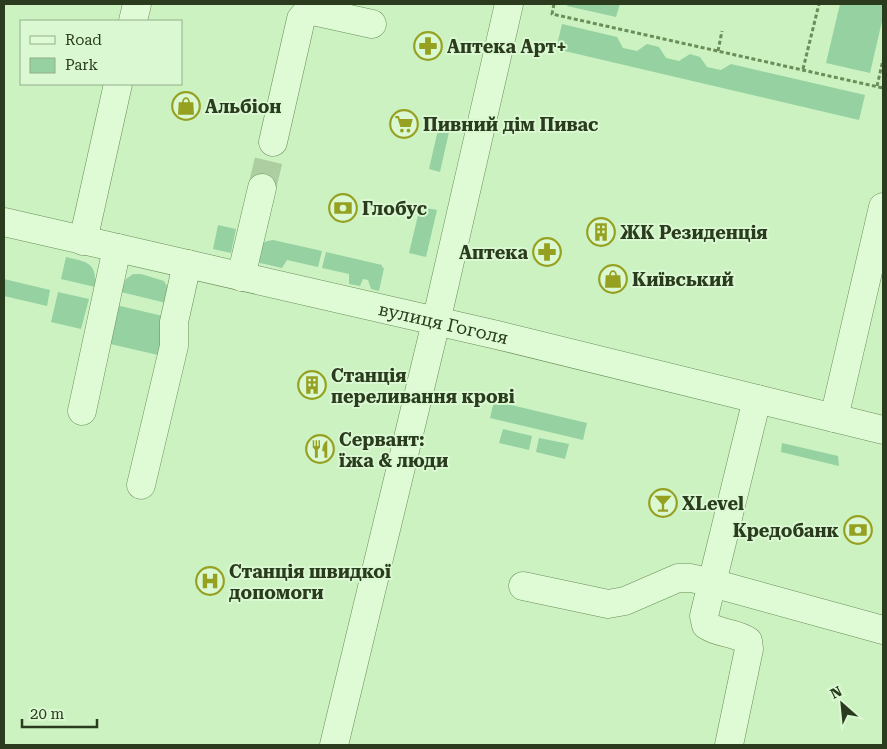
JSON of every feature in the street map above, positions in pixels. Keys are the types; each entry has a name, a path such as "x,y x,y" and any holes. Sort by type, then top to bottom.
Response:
{"street":[{"path":"133,20 137,4"},
{"path":"334,745 436,322 509,4"},
{"path":"273,142 301,19 306,13 314,11 372,24"},
{"path":"83,241 118,85"},
{"path":"241,277 262,188"},
{"path":"834,418 883,207"},
{"name":"вулиця Гоголя","path":"4,222 436,322 883,430"},
{"path":"82,411 117,248"},
{"path":"140,485 174,346 174,322 187,264"},
{"path":"729,745 749,649 748,641 740,636 713,630 706,625 704,616 757,399"},
{"path":"522,586 608,604 625,601 678,578 692,578 883,630"}],"path":[{"path":"554,4 552,14 883,88"},
{"path":"803,69 819,4"},
{"path":"718,51 722,31"},
{"path":"878,86 883,60"}],"green space":[{"path":"568,4 620,4 616,17 567,6"},
{"path":"840,4 883,4 883,17 870,73 826,63"},
{"path":"562,24 617,37 623,48 637,51 647,44 659,47 666,58 679,61 690,54 700,57 707,67 721,70 731,64 865,95 859,120 556,49"},
{"path":"440,121 451,123 440,172 429,169"},
{"path":"420,207 437,210 426,257 409,253"},
{"path":"218,225 236,229 231,253 213,249"},
{"path":"273,240 322,251 318,267 287,260 282,268 260,263 255,253 256,250 267,241"},
{"path":"326,252 382,265 384,268 379,291 371,289 368,280 363,279 360,286 349,284 349,274 322,268"},
{"path":"66,257 89,264 94,272 95,287 61,279"},
{"path":"133,274 141,274 164,281 168,288 166,303 121,292 126,279"},
{"path":"4,279 50,290 47,306 4,296"},
{"path":"58,292 89,299 81,329 51,322"},
{"path":"116,305 167,317 158,355 106,343"},
{"path":"494,401 587,423 583,440 490,418"},
{"path":"503,429 532,436 529,450 499,443"},
{"path":"539,438 569,444 565,459 536,452"},
{"path":"782,443 838,456 839,466 781,452"}],"tunnel":[{"path":"262,188 273,142"}],"place":[{"name":"Аптека Арт+","path":"428,46"},
{"name":"Альбіон","path":"186,106"},
{"name":"Пивний дім Пивас","path":"404,124"},
{"name":"Глобус","path":"343,208"},
{"name":"ЖК Резиденція","path":"601,232"},
{"name":"Аптека","path":"547,252"},
{"name":"Київський","path":"613,279"},
{"name":"Станція переливання крові","path":"312,385"},
{"name":"Сервант: їжа & люди","path":"320,449"},
{"name":"XLevel","path":"663,503"},
{"name":"Кредобанк","path":"858,530"},
{"name":"Станція швидкої допомоги","path":"210,581"}]}
